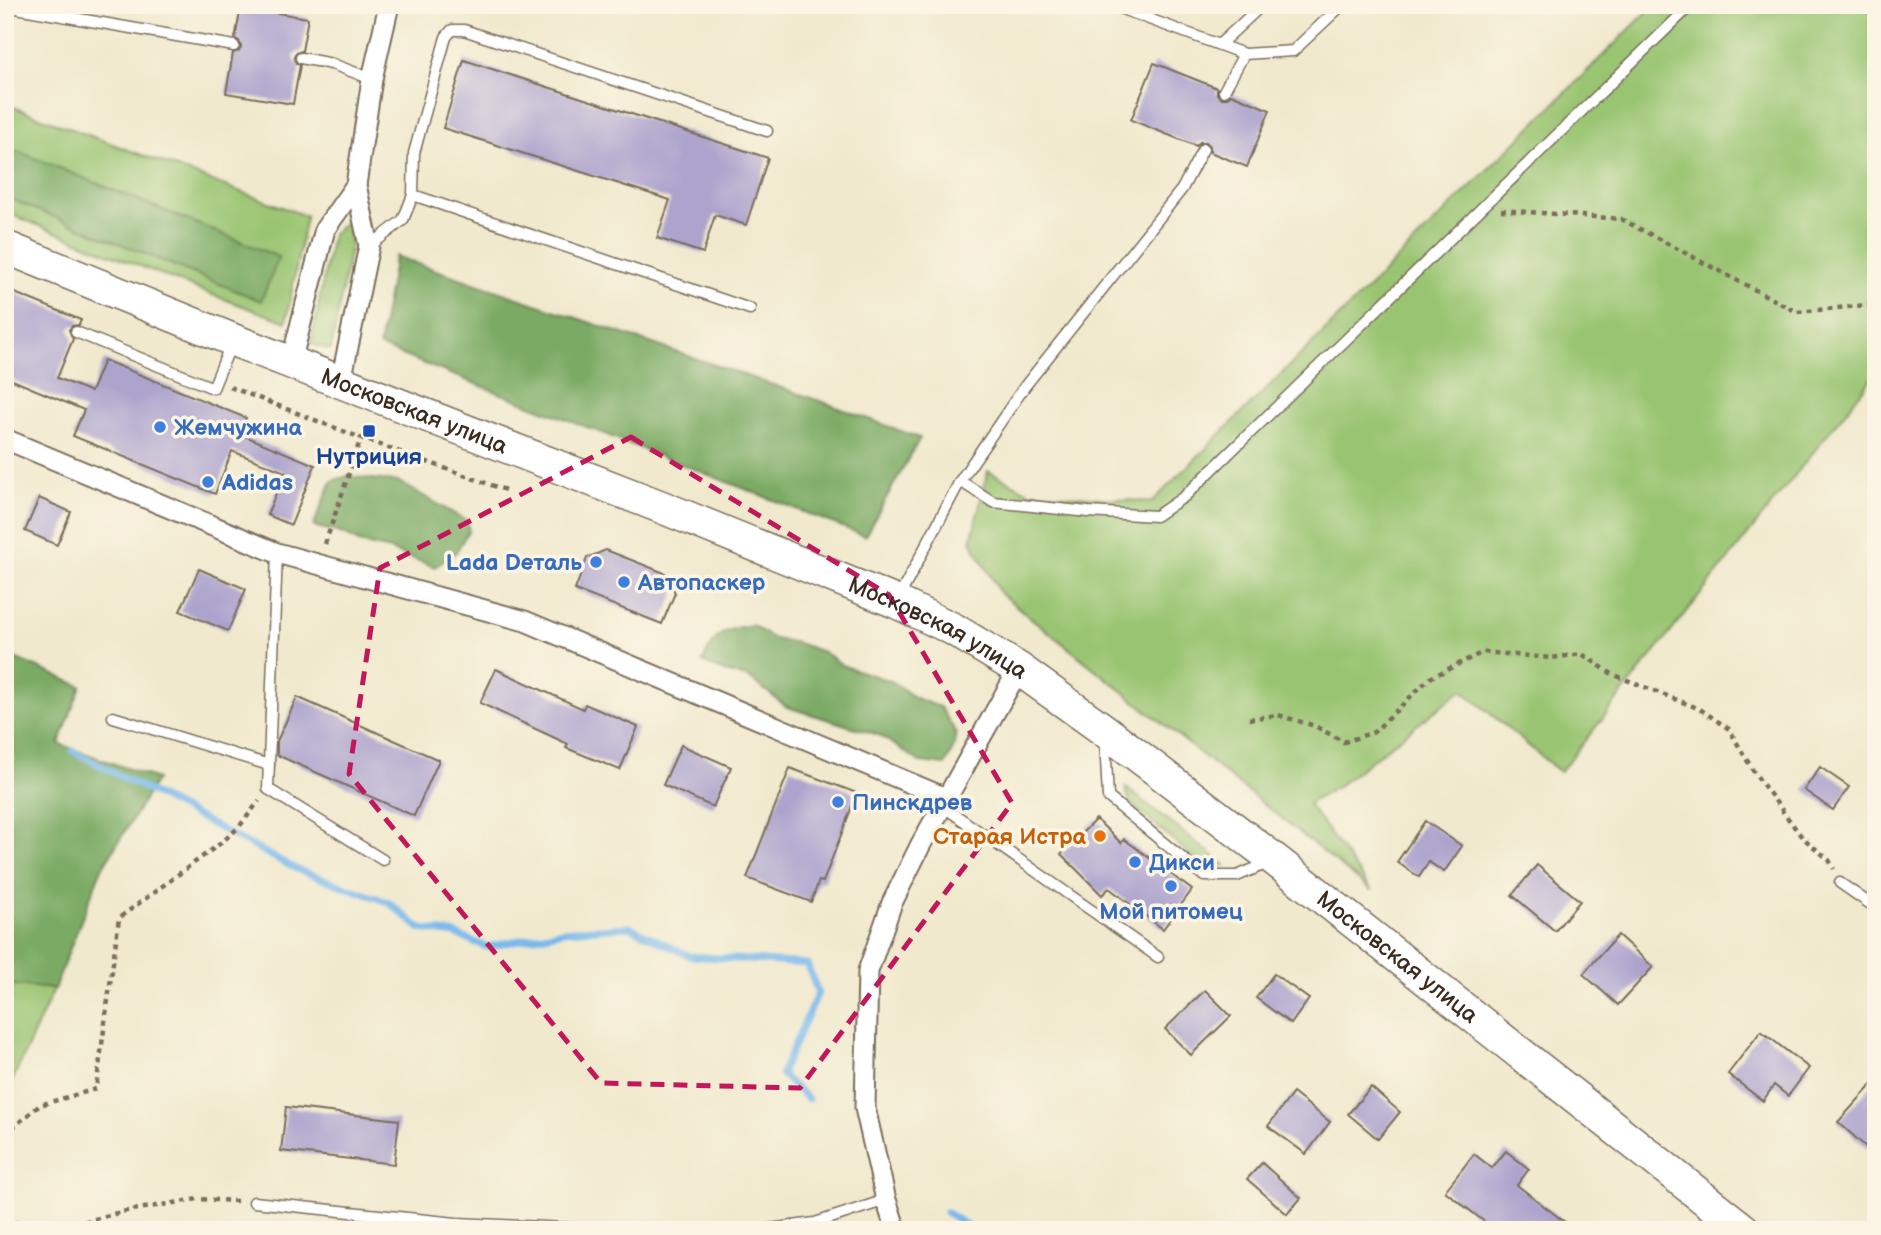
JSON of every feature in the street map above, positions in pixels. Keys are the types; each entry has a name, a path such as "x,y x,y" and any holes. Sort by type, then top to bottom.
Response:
{"main road":[{"name":"Московская улица","path":"5,247 896,602 953,629 1019,669 1104,730 1275,860 1744,1230"}],"street":[{"path":"341,381 369,246 356,185 372,79 389,5"},
{"path":"291,362 325,229 356,185"},
{"path":"5,439 277,553 525,621 946,803"},
{"path":"896,1230 886,1200 865,1108 868,971 891,903 1019,669"}],"lane":[{"path":"1111,5 1244,54 1293,51 1342,5"},
{"path":"1220,44 1262,5"},
{"path":"961,481 993,502 1156,516 1185,496 1691,5"},
{"path":"5,6 234,46"},
{"path":"369,246 403,220 413,195 414,153 446,37 452,30 464,30 767,131"},
{"path":"1224,91 1244,54"},
{"path":"301,58 332,64 372,79"},
{"path":"896,602 961,481 1025,386 1182,189 1203,149"},
{"path":"413,195 750,309"},
{"path":"76,332 213,388 233,340"},
{"path":"277,553 268,789 383,860"},
{"path":"113,717 269,765"},
{"path":"1104,730 1108,797 1204,876 1237,876 1275,860"},
{"path":"946,803 1158,957"},
{"path":"1840,883 1876,908"},
{"path":"762,1230 815,1223 886,1200"},
{"path":"254,1202 457,1223 611,1230"}],"path":[{"path":"1480,208 1621,219 1797,312 1876,304"},
{"path":"216,381 361,438 508,491"},
{"path":"321,565 324,547 361,438"},
{"path":"1249,719 1278,715 1315,726 1345,742 1374,732 1430,678 1483,652 1551,658 1583,654 1612,674 1700,709 1729,729 1755,774 1802,838 1829,860 1840,883"},
{"path":"5,1208 11,1129 40,1105 96,1088 119,918 239,827 268,789"},
{"path":"5,1221 41,1226 83,1222 121,1212 198,1199 254,1202"}],"highlighted area":[{"path":"631,437 889,595 1012,803 800,1088 601,1083 349,774 380,568"}],"green space":[{"path":"1654,5 1876,5 1876,373 1560,772 1462,690 1337,787 1308,804 1372,891 1000,593 971,541 988,471 1029,492 1152,502"},
{"path":"5,104 306,216 286,322 5,212"},
{"path":"5,146 279,257 261,301 5,197"},
{"path":"346,222 351,244 331,350 311,344 332,235"},
{"path":"395,256 823,402 920,438 865,536 379,346"},
{"path":"347,476 399,482 467,521 469,530 456,552 435,567 387,549 363,544 341,533 313,526 332,481"},
{"path":"752,625 774,639 798,643 823,652 844,666 893,682 915,698 940,707 956,732 954,747 945,765 920,762 879,735 787,707 748,677 724,672 702,662 716,639 726,631"},
{"path":"5,654 81,686 59,744 157,779 101,870 54,989 5,984"},
{"path":"1125,787 1225,865 1205,868 1130,803"},
{"path":"5,984 54,989 5,1097"}],"building":[{"path":"241,7 308,18 302,51 294,57 300,65 293,104 226,93 233,53 241,47 235,39"},
{"path":"464,60 768,158 746,225 715,215 703,253 657,238 670,200 443,128"},
{"path":"1154,63 1217,88 1217,94 1221,98 1227,98 1231,94 1270,110 1247,167 1210,152 1210,146 1206,142 1200,142 1196,146 1131,120"},
{"name":"Жемчужина","path":"5,289 81,320 79,325 72,326 69,330 73,339 57,378 91,392 104,360 246,418 240,434 315,465 291,525 267,515 285,472 232,451 215,494 73,436 84,410 5,377"},
{"path":"39,498 71,512 57,545 25,531"},
{"name":"Автопаскер","path":"606,550 667,574 675,593 662,624 575,590 587,558"},
{"path":"199,569 246,589 228,631 180,611"},
{"path":"496,669 583,709 585,704 638,727 620,770 566,748 568,744 480,703"},
{"path":"297,697 439,760 414,816 277,755 277,741"},
{"path":"681,745 731,767 713,807 663,785"},
{"path":"1820,767 1849,787 1833,810 1804,790"},
{"path":"790,768 857,793 823,882 819,881 811,902 747,878"},
{"path":"1096,819 1121,843 1124,839 1192,890 1163,929 1109,888 1102,895 1061,854"},
{"path":"1425,821 1462,846 1444,872 1429,862 1419,877 1397,862"},
{"path":"1537,865 1580,901 1555,931 1512,895"},
{"path":"1618,935 1653,967 1618,1005 1583,974"},
{"path":"1274,974 1309,999 1291,1024 1256,998"},
{"path":"1205,990 1231,1016 1191,1055 1165,1029"},
{"path":"1761,1031 1809,1068 1788,1096 1774,1085 1763,1101 1728,1074"},
{"path":"1876,1080 1876,1156 1838,1122"},
{"path":"1371,1087 1400,1112 1378,1139 1348,1114"},
{"path":"1293,1093 1330,1122 1306,1154 1268,1126"},
{"path":"286,1107 399,1120 394,1164 281,1151"},
{"path":"1506,1151 1529,1169 1517,1185 1575,1230 1495,1230 1445,1191 1474,1154 1492,1168"},
{"path":"1262,1163 1301,1198 1287,1214 1247,1179"}],"waterway":[{"path":"73,751 298,870 388,902 421,929 455,934 487,947 563,931 630,927 690,956 807,964 818,993 781,1074 808,1099"},
{"path":"946,1212 973,1230"}],"place":[{"name":"Жемчужина","path":"160,427"},
{"name":"Нутриция","path":"369,431"},
{"name":"Adidas","path":"208,482"},
{"name":"Lada Dеталь","path":"596,562"},
{"name":"Автопаскер","path":"624,582"},
{"name":"Пинскдрев","path":"838,802"},
{"name":"Старая Истра","path":"1100,836"},
{"name":"Дикси","path":"1135,862"},
{"name":"Мой питомец","path":"1171,886"}]}
